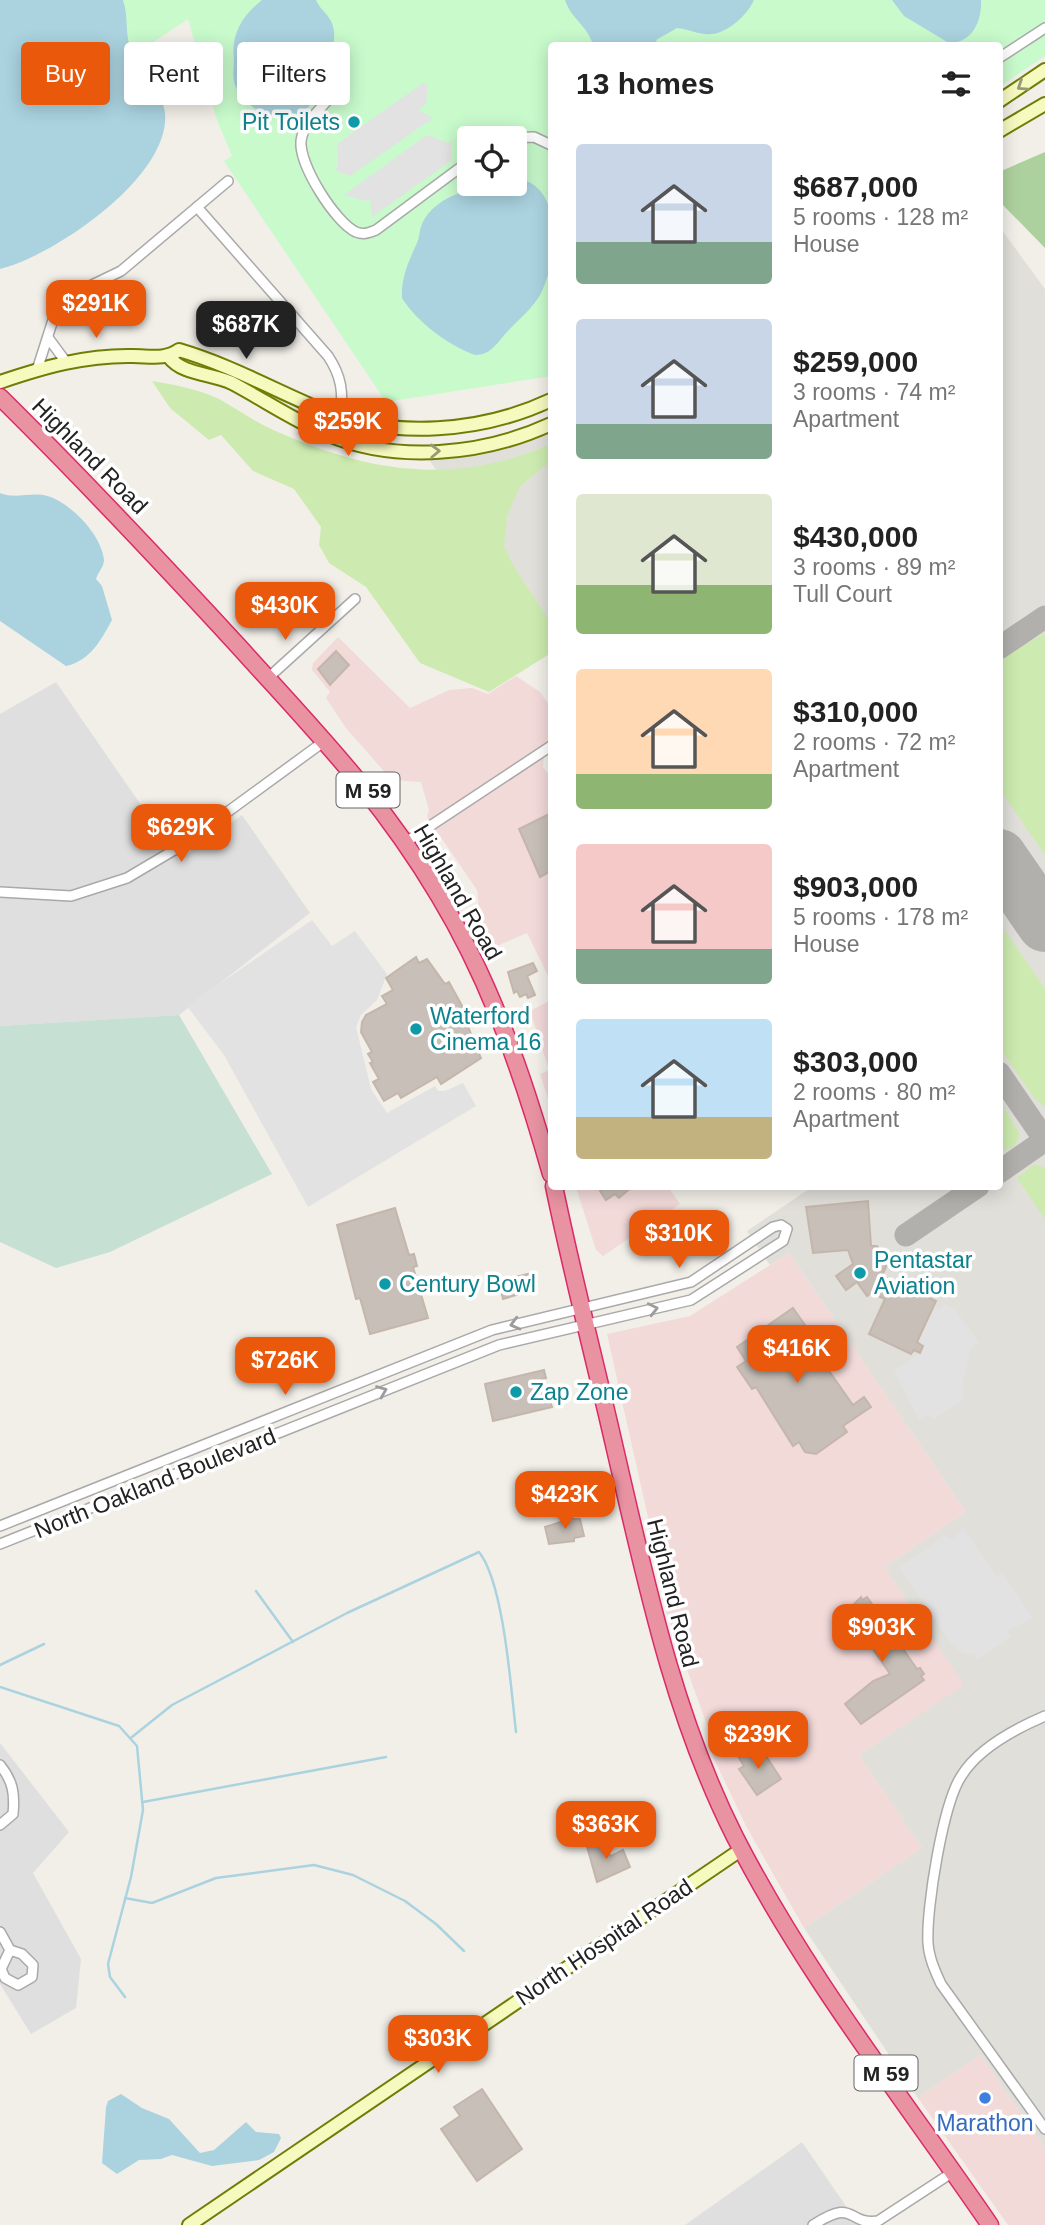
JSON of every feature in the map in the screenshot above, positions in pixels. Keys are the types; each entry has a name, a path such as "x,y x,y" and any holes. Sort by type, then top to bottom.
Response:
{"highway":[{"name":"Highland Road","path":"0,397 118,515 327,740 406,842 456,925 502,1023 548,1164"},
{"name":"Highland Road","path":"555,1190 667,1667 700,1758 742,1849 789,1931 990,2225"}],"main road":[{"path":"1003,98 1045,70"},
{"path":"1003,129 1045,104"},
{"path":"0,382 66,362 103,356 169,357 179,350 215,360 341,417 427,429 496,419 529,411 548,402"},
{"path":"169,357 177,367 227,381 329,436 408,452 454,451 492,445 548,425"},
{"path":"227,381 228,375 237,375 269,391 299,399"},
{"path":"265,401 288,407 328,427 340,426 341,417"},
{"name":"North Hospital Road","path":"189,2225 742,1849"}],"street":[{"path":"1003,55 1045,27"},
{"path":"324,105 303,132 303,158 309,174 349,228 365,234 376,230 457,171"},
{"path":"527,137 534,137 548,144"},
{"path":"37,370 60,301 121,271 228,181"},
{"path":"197,207 328,356 340,374 343,393 341,417"},
{"path":"49,339 66,362"},
{"path":"268,678 355,599"},
{"path":"0,892 71,896 127,878 181,846 327,740"},
{"path":"406,842 548,748"},
{"name":"North Oakland Boulevard","path":"0,1527 492,1330 691,1282 773,1227 787,1228 783,1241 702,1296 499,1345 0,1544"},
{"path":"1045,1716 994,1745 961,1775 945,1825 928,1934 933,1966 941,1984 1045,2129"},
{"path":"0,1765 11,1781 15,1795 13,1814 0,1825"},
{"path":"0,1932 10,1950"},
{"path":"813,2225 834,2211 869,2222 878,2221 953,2172"}],"shaded area":[{"path":"423,83 428,85 426,104 418,110 433,118 350,176 334,170 338,167 337,144"},
{"path":"427,135 448,143 452,140 452,160 372,217 370,199 366,201 344,195"},
{"path":"1003,231 1045,289 1045,2148 980,2055 918,2098 804,1928 922,1848 859,1755 964,1685 884,1567 966,1512 789,1253 770,1265 747,1231 808,1190 1003,1190"},
{"path":"548,433 548,637 428,458 505,449"},
{"path":"338,637 410,708 449,690 472,688 488,694 516,676 540,692 548,704 548,742 545,744 543,767 548,773 548,976 527,933 490,949 480,922 477,890 427,817 429,810 421,782 388,776 346,728 326,698 330,692 312,670 313,663"},
{"path":"56,682 179,860 242,815 310,913 179,1015 0,1026 0,714"},
{"path":"312,920 332,946 355,931 387,974 377,1000 361,1015 356,1027 371,1089 387,1113 435,1086 438,1091 445,1091 463,1083 476,1106 308,1207 224,1055 187,1006"},
{"path":"548,1002 548,1067 530,1011"},
{"path":"548,1070 548,1099 540,1074"},
{"path":"577,1190 670,1190 680,1204 603,1256 596,1250"},
{"path":"789,1253 966,1512 884,1567 965,1685 859,1755 922,1848 804,1928 746,1826 713,1757 711,1736 663,1603 658,1562 607,1334 690,1316"},
{"path":"943,1304 954,1308 979,1343 971,1348 961,1391 965,1398 933,1420 928,1414 919,1420 894,1371 920,1353 923,1346 917,1342 934,1306 941,1309"},
{"path":"964,1528 996,1576 1003,1574 1033,1618 1008,1631 1011,1637 977,1659 974,1654 963,1653 953,1646 899,1567 945,1535 952,1539"},
{"path":"0,1743 69,1832 33,1873 81,1959 76,2008 31,2034 0,1984"},
{"path":"980,2055 1045,2148 1045,2225 1008,2225 918,2098"},
{"path":"802,2142 859,2225 685,2225"}],"green space":[{"path":"0,0 1045,0 1045,56 1003,84 1003,42 548,42 548,376 386,402 224,161 232,156 213,105 223,105 223,42 195,42 188,19 153,42 124,42 124,61 110,71 110,42 28,42"},
{"path":"1045,152 1045,248 1003,205 1003,170"},
{"path":"152,381 211,396 265,426 336,454 406,468 441,470 477,466 514,458 548,445 548,463 520,486 507,516 504,546 514,567 548,618 548,655 489,692 420,663 366,587 329,563 319,545 321,527 294,489 253,471 221,435 209,440 170,408"},
{"path":"1045,633 1045,855 1003,794 1003,658"},
{"path":"1003,928 1045,989 1045,1107 1035,1099 1003,1053"},
{"path":"179,1015 272,1174 110,1252 56,1268 0,1242 0,1026"},
{"path":"1003,1106 1020,1134 1014,1147 1003,1151"},
{"path":"1034,1164 1045,1168 1045,1219 1017,1178"}],"water":[{"path":"0,0 123,0 129,42 124,42 124,105 163,105 165,113 162,137 150,162 106,209 50,248 0,269"},
{"path":"262,0 316,0 333,26 334,42 237,42 237,88 233,76 234,41 239,26"},
{"path":"565,0 754,0 740,19 727,29 705,34 677,28 656,40 657,42 592,42"},
{"path":"892,0 981,0 980,15 974,29 970,35 957,42 947,42 904,16"},
{"path":"251,105 309,105 302,113 283,118 273,117"},
{"path":"527,182 534,185 544,196 548,206 546,281 533,305 486,353 475,355 444,339 416,316 402,298 404,277 422,224 438,204 457,194 527,196"},
{"path":"0,493 11,496 43,495 63,503 82,520 102,550 104,563 96,579 102,586 112,620 94,649 82,660 66,666 0,621"},
{"path":"121,2094 142,2108 169,2119 200,2153 214,2150 246,2122 256,2132 279,2134 281,2138 274,2152 259,2160 212,2166 172,2155 161,2159 139,2160 117,2174 102,2163 106,2107 108,2101"}],"building":[{"path":"336,651 349,665 330,685 318,669"},
{"path":"548,814 548,873 540,877 519,829"},
{"name":"Waterford Cinema 16","path":"416,957 419,963 427,959 445,984 449,982 467,1015 464,1017 481,1058 441,1084 437,1077 401,1098 398,1093 384,1101 373,1082 379,1079 370,1063 373,1062 368,1054 372,1052 361,1032 362,1022 366,1015 387,1004 382,996 393,990 386,978"},
{"path":"533,963 537,971 527,976 535,995 528,998 526,994 520,997 517,991 514,993 508,972"},
{"path":"628,1190 619,1198 615,1194 606,1200 600,1191"},
{"name":"Pentastar Aviation","path":"868,1201 871,1246 877,1246 888,1262 882,1276 936,1301 917,1342 923,1346 920,1353 914,1350 911,1354 869,1334 885,1299 871,1293 867,1296 857,1282 846,1290 836,1276 853,1264 848,1250 813,1253 806,1207"},
{"name":"Century Bowl","path":"395,1208 409,1255 414,1254 417,1266 413,1267 428,1318 370,1334 360,1298 356,1299 337,1225"},
{"path":"532,1273 536,1289 503,1299 499,1281"},
{"path":"793,1308 805,1325 803,1334 853,1405 864,1397 871,1407 843,1426 847,1432 816,1454 805,1452 799,1442 793,1446 756,1387 752,1389 737,1367 746,1361 737,1347"},
{"name":"Zap Zone","path":"544,1370 546,1378 542,1379 552,1407 493,1421 485,1384"},
{"path":"570,1519 580,1519 584,1536 574,1538 574,1541 549,1544 545,1527"},
{"path":"861,1597 862,1600 867,1597 884,1621 887,1619 895,1631 892,1633 917,1669 920,1668 924,1674 921,1676 924,1680 861,1724 845,1704 873,1681 890,1674 847,1611"},
{"path":"749,1748 756,1758 764,1753 781,1779 757,1795 739,1769 744,1766 738,1756"},
{"path":"593,1839 611,1856 623,1850 630,1867 597,1882 586,1843"},
{"path":"482,2089 522,2149 477,2181 441,2129 460,2116 454,2107"}],"waterway":[{"path":"132,1737 172,1705 347,1613 479,1552 495,1587 509,1665 516,1732"},
{"path":"256,1591 293,1642"},
{"path":"0,1665 44,1644"},
{"path":"0,1687 119,1726 137,1746 143,1810 131,1877 108,1964 110,1977 125,1997"},
{"path":"143,1802 386,1757"},
{"path":"125,1898 152,1903 216,1878 314,1865 353,1875 405,1901 436,1924 464,1951"}],"taxiway":[{"path":"1003,645 1045,617"},
{"path":"1003,1079 1045,1140"},
{"path":"1003,1169 1045,1140"},
{"path":"906,1235 972,1190"}],"runway":[{"path":"1003,863 1045,924"}],"place":[{"name":"Pit Toilets","path":"354,122"},
{"name":"Waterford Cinema 16","path":"416,1029"},
{"name":"Pentastar Aviation","path":"860,1273"},
{"name":"Century Bowl","path":"385,1284"},
{"name":"Zap Zone","path":"516,1392"},
{"name":"Marathon","path":"985,2098"}]}
